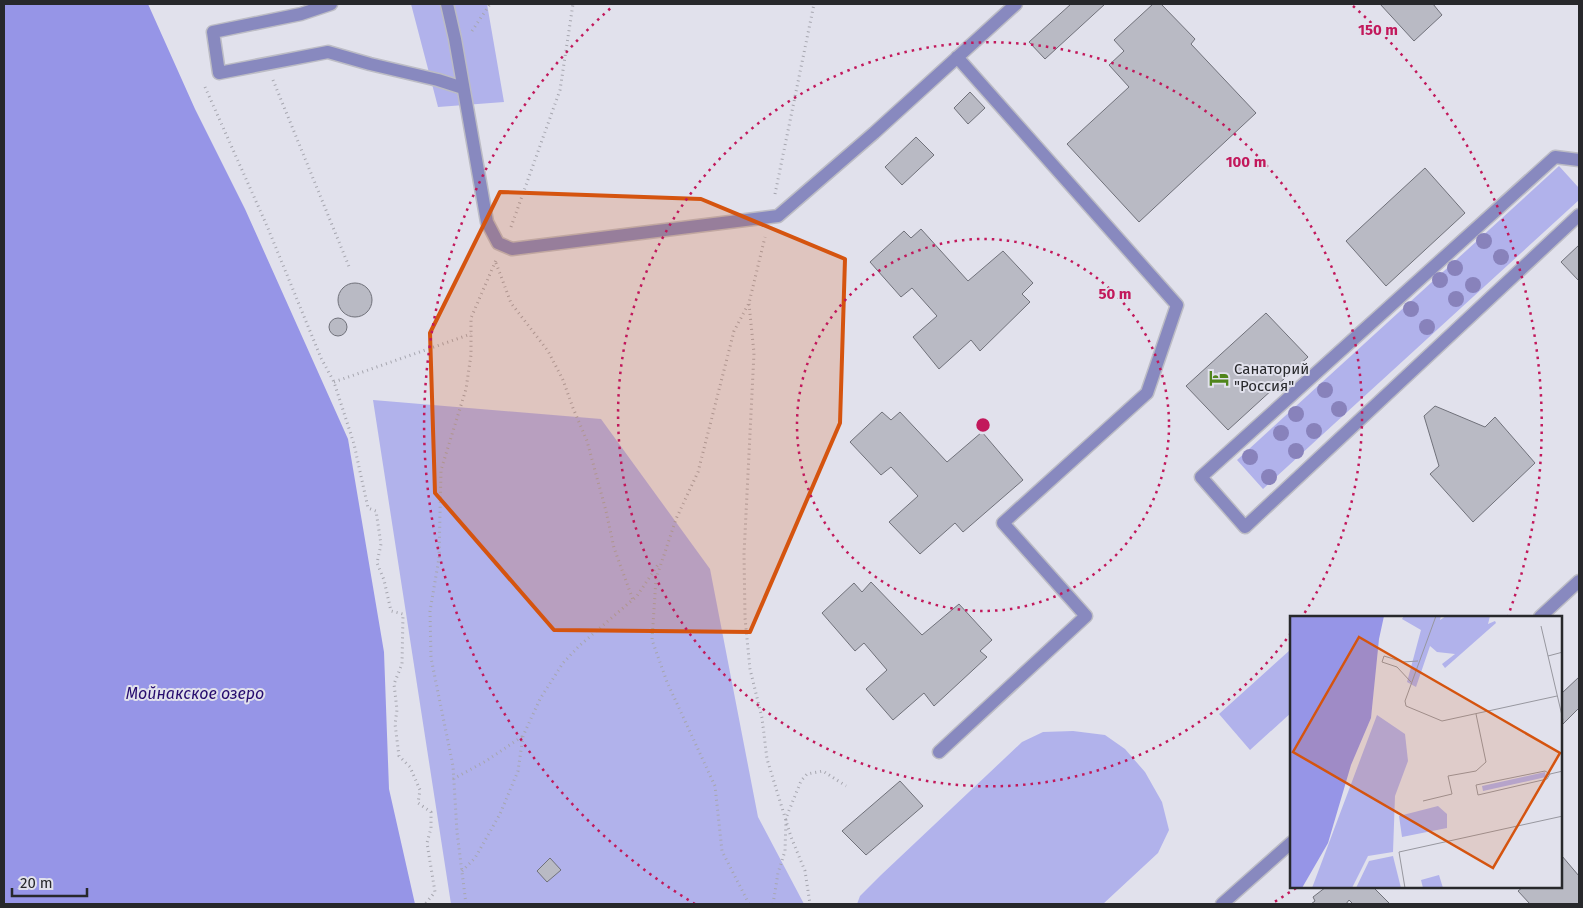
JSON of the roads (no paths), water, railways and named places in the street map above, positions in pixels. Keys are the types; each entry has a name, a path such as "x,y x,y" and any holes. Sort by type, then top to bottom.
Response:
{"street":[{"path":"330,4 301,14 213,32 219,73 328,52 464,88"},
{"path":"447,4 464,88 487,222 498,243 512,249 778,216 874,133 1016,4"},
{"path":"939,752 1086,616 1003,523 1147,393 1177,306 957,57"},
{"path":"1579,160 1555,158 1201,477 1245,527 1579,215"},
{"path":"1541,616 1579,581"},
{"path":"1222,904 1290,844"}],"water":[{"name":"Мойнакское озеро","path":"4,4 148,4 195,109 245,209 348,439 384,652 389,789 415,904 4,904"}],"place":[{"name":"Санаторий \"Россия\"","path":"1219,378"}]}
